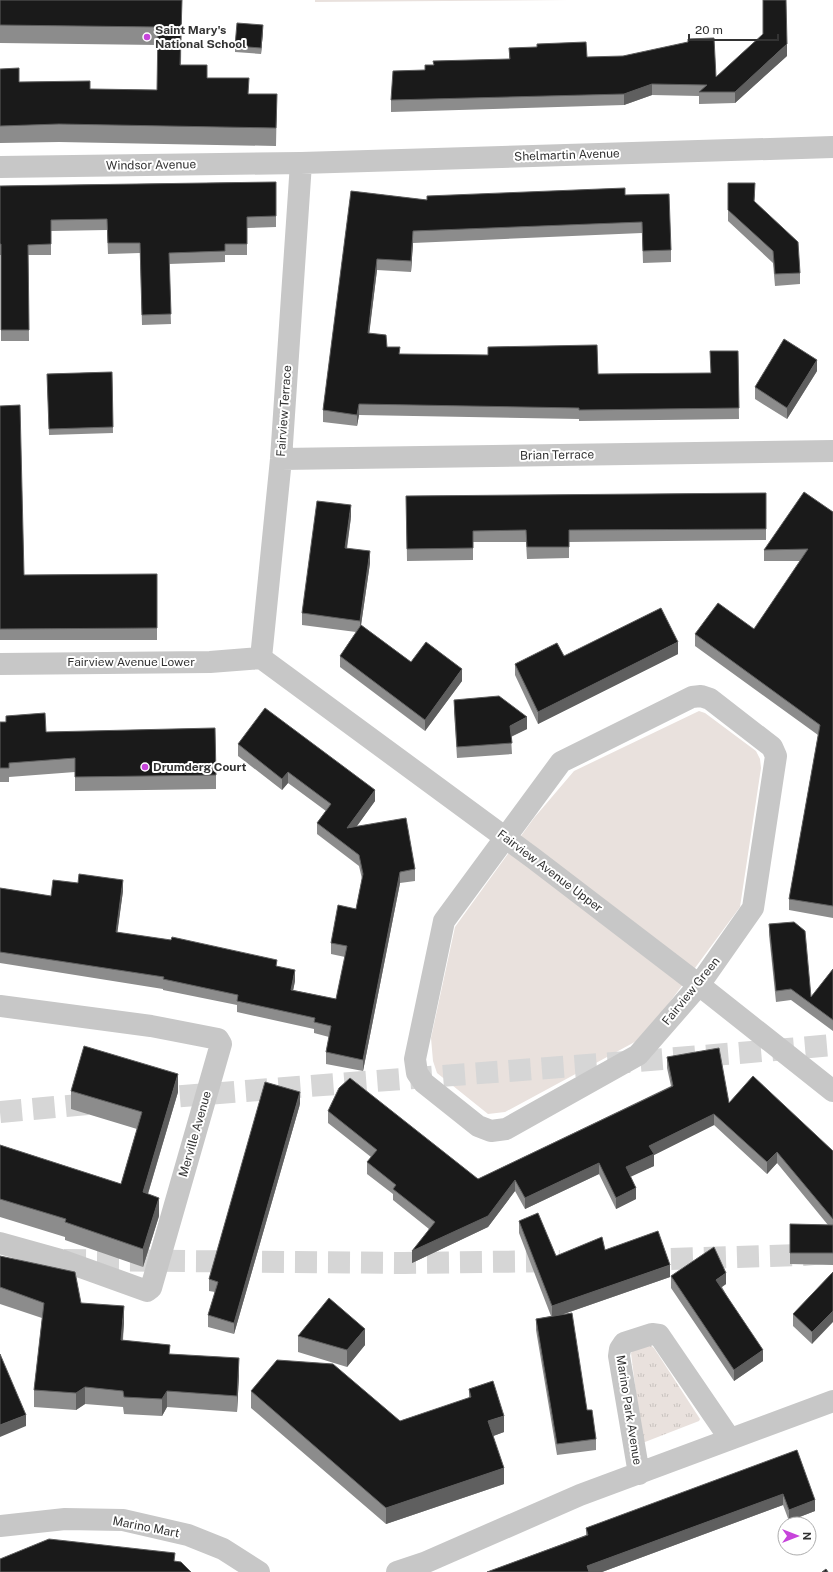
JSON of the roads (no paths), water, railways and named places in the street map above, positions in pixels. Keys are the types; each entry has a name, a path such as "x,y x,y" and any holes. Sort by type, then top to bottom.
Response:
{"street":[{"name":"Shelmartin Avenue","path":"301,163 833,147"},
{"name":"Windsor Avenue","path":"0,167 301,163"},
{"name":"Fairview Terrace","path":"261,658 281,459 301,163"},
{"name":"Brian Terrace","path":"281,459 833,451"},
{"name":"Fairview Avenue Lower","path":"0,664 210,662 261,658"},
{"name":"Fairview Avenue Upper","path":"261,658 505,837 700,985 833,1091"},
{"name":"Fairview Green","path":"702,696 710,700 772,747 776,756 753,908 700,985 638,1055 506,1129 491,1131 478,1126 424,1083 417,1073 415,1059 444,921 505,837 561,762 692,697 702,696"},
{"name":"Merville Avenue","path":"0,1006 152,1026 218,1039 220,1044 152,1288 147,1291 61,1260 0,1243"},
{"name":"Marino Park Avenue","path":"639,1474 619,1356 620,1349 624,1343 652,1334 659,1335 730,1440"},
{"name":"Marino Park Avenue","path":"397,1572 424,1562 580,1495 833,1401"},
{"name":"Marino Mart","path":"0,1526 65,1519 123,1520 188,1535 223,1549 259,1572"}],"tunnel":[{"path":"147,1099 833,1045"},
{"path":"0,1112 100,1103"},
{"path":"638,1260 804,1255 833,1252"},
{"path":"64,1260 404,1263 560,1261"}],"place":[{"name":"Saint Mary's National School","path":"147,37"},
{"name":"Drumderg Court","path":"145,767"}]}
